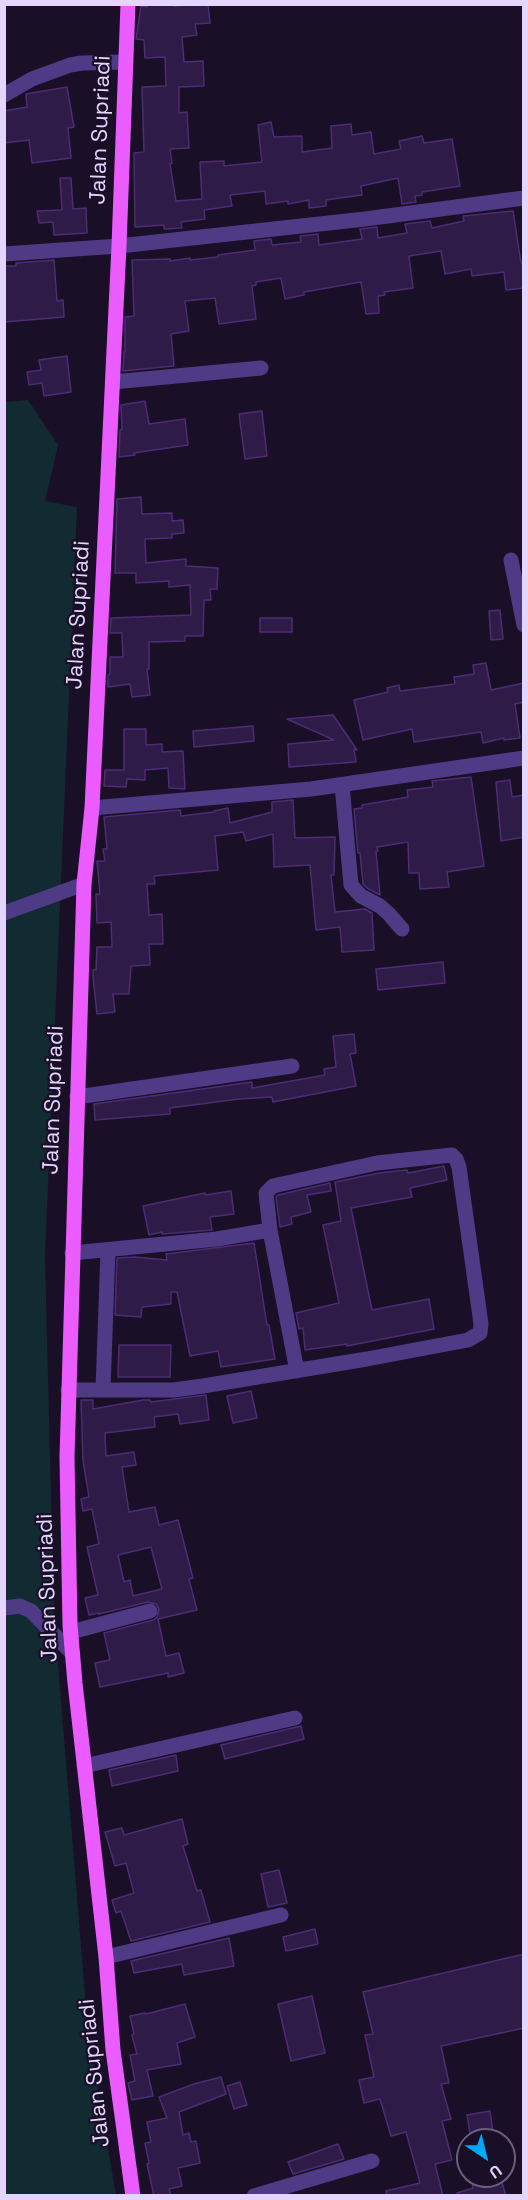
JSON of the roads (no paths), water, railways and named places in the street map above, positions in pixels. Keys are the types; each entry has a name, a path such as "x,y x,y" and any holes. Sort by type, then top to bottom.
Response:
{"main road":[{"name":"Jalan Supriadi","path":"128,4 113,382 92,807 84,884 67,1457 71,1632 114,2050 133,2196"}],"street":[{"path":"4,95 32,79 70,65 126,62"},
{"path":"4,254 119,246 365,219 524,198"},
{"path":"113,382 261,368"},
{"path":"511,560 524,625"},
{"path":"92,807 342,785 524,758"},
{"path":"342,785 351,885 361,896 380,906 402,929"},
{"path":"4,913 84,884"},
{"path":"77,1097 292,1066"},
{"path":"68,1390 174,1390 297,1371 468,1340 480,1333 482,1324 458,1162 454,1156 377,1163 273,1186 266,1193 270,1230 297,1371"},
{"path":"72,1253 217,1239 270,1230"},
{"path":"103,1389 108,1251"},
{"path":"4,1608 20,1606 31,1611 73,1654"},
{"path":"71,1632 150,1611"},
{"path":"84,1766 295,1718"},
{"path":"106,1957 281,1915"},
{"path":"254,2196 372,2161"}]}
